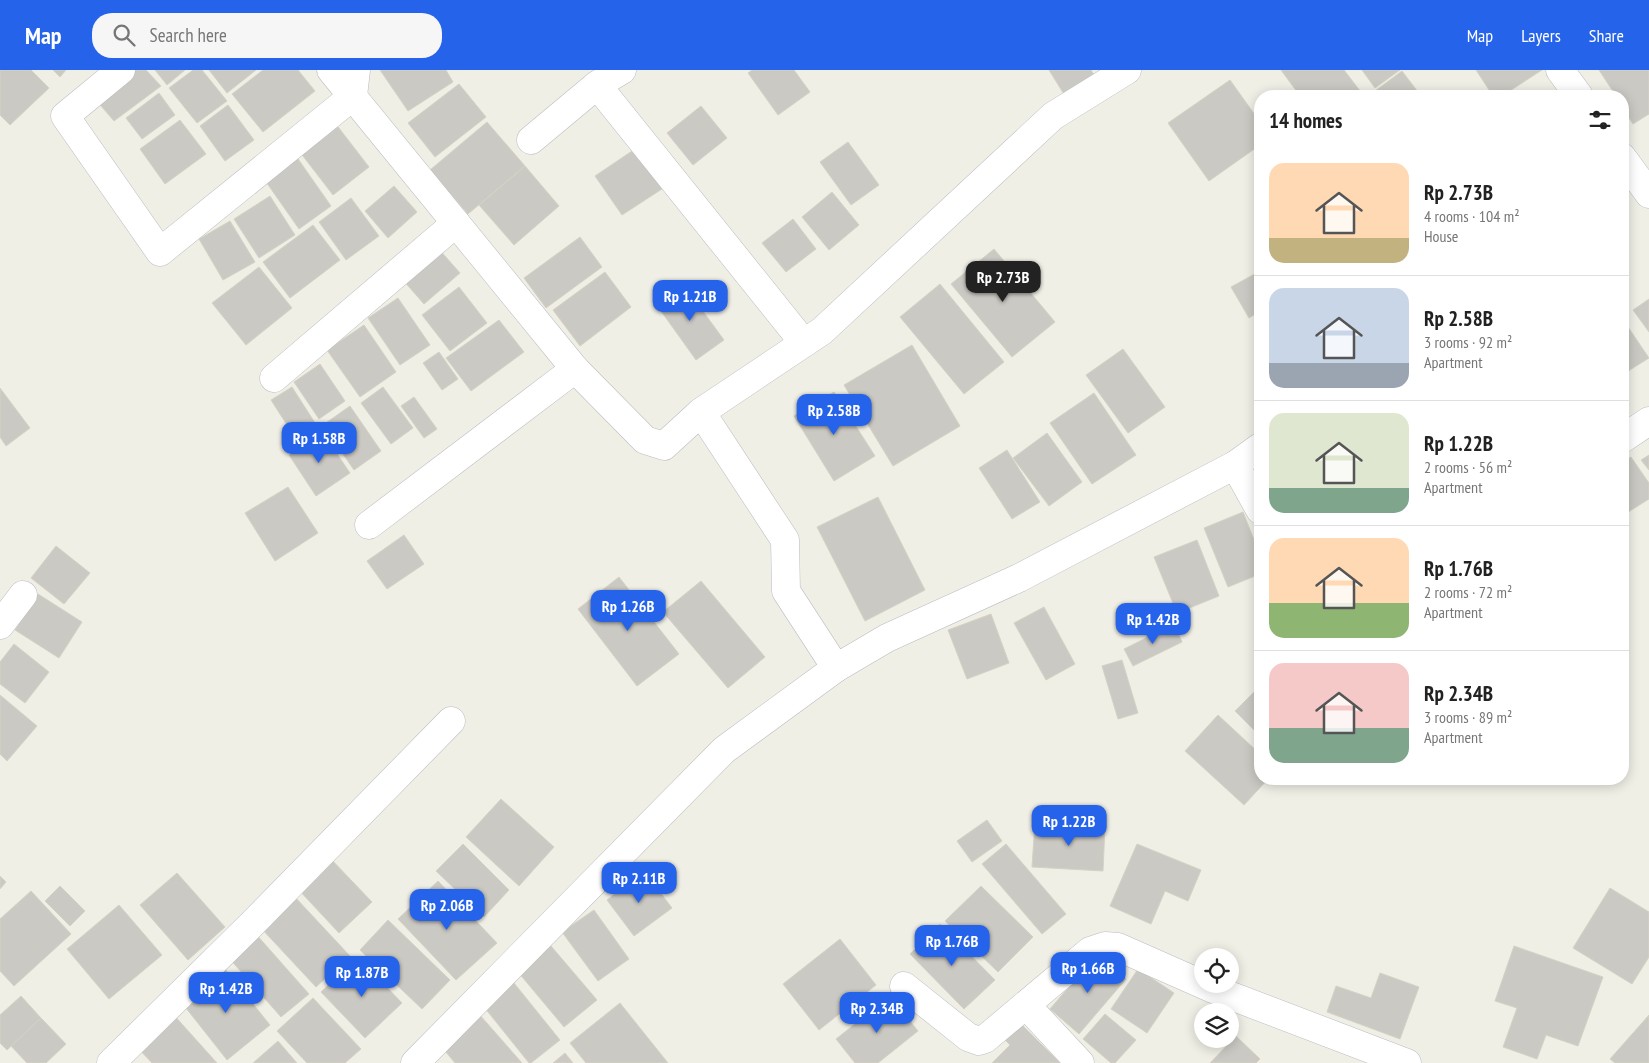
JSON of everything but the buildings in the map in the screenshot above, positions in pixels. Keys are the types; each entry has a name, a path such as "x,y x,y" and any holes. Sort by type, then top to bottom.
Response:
{"street":[{"path":"121,70 65,116 160,252 355,83"},
{"path":"332,70 355,83 456,223 575,369 644,440 664,446 701,412 822,330 1052,116 1127,70"},
{"path":"531,140 597,85 622,70"},
{"path":"1560,70 1575,90"},
{"path":"597,85 804,343"},
{"path":"1629,171 1637,188"},
{"path":"274,378 456,223"},
{"path":"369,525 575,369"},
{"path":"701,412 785,540 786,592 836,668"},
{"path":"1629,434 1649,421"},
{"path":"415,1063 724,750 836,668 887,638 1019,578 1235,465 1254,451"},
{"path":"1235,465 1254,499"},
{"path":"0,625 23,595"},
{"path":"111,1063 252,924 451,721"},
{"path":"904,986 973,1040 985,1039 1090,952 1105,946 1118,947 1213,989 1407,1063"},
{"path":"1026,1005 1080,1063"}]}
